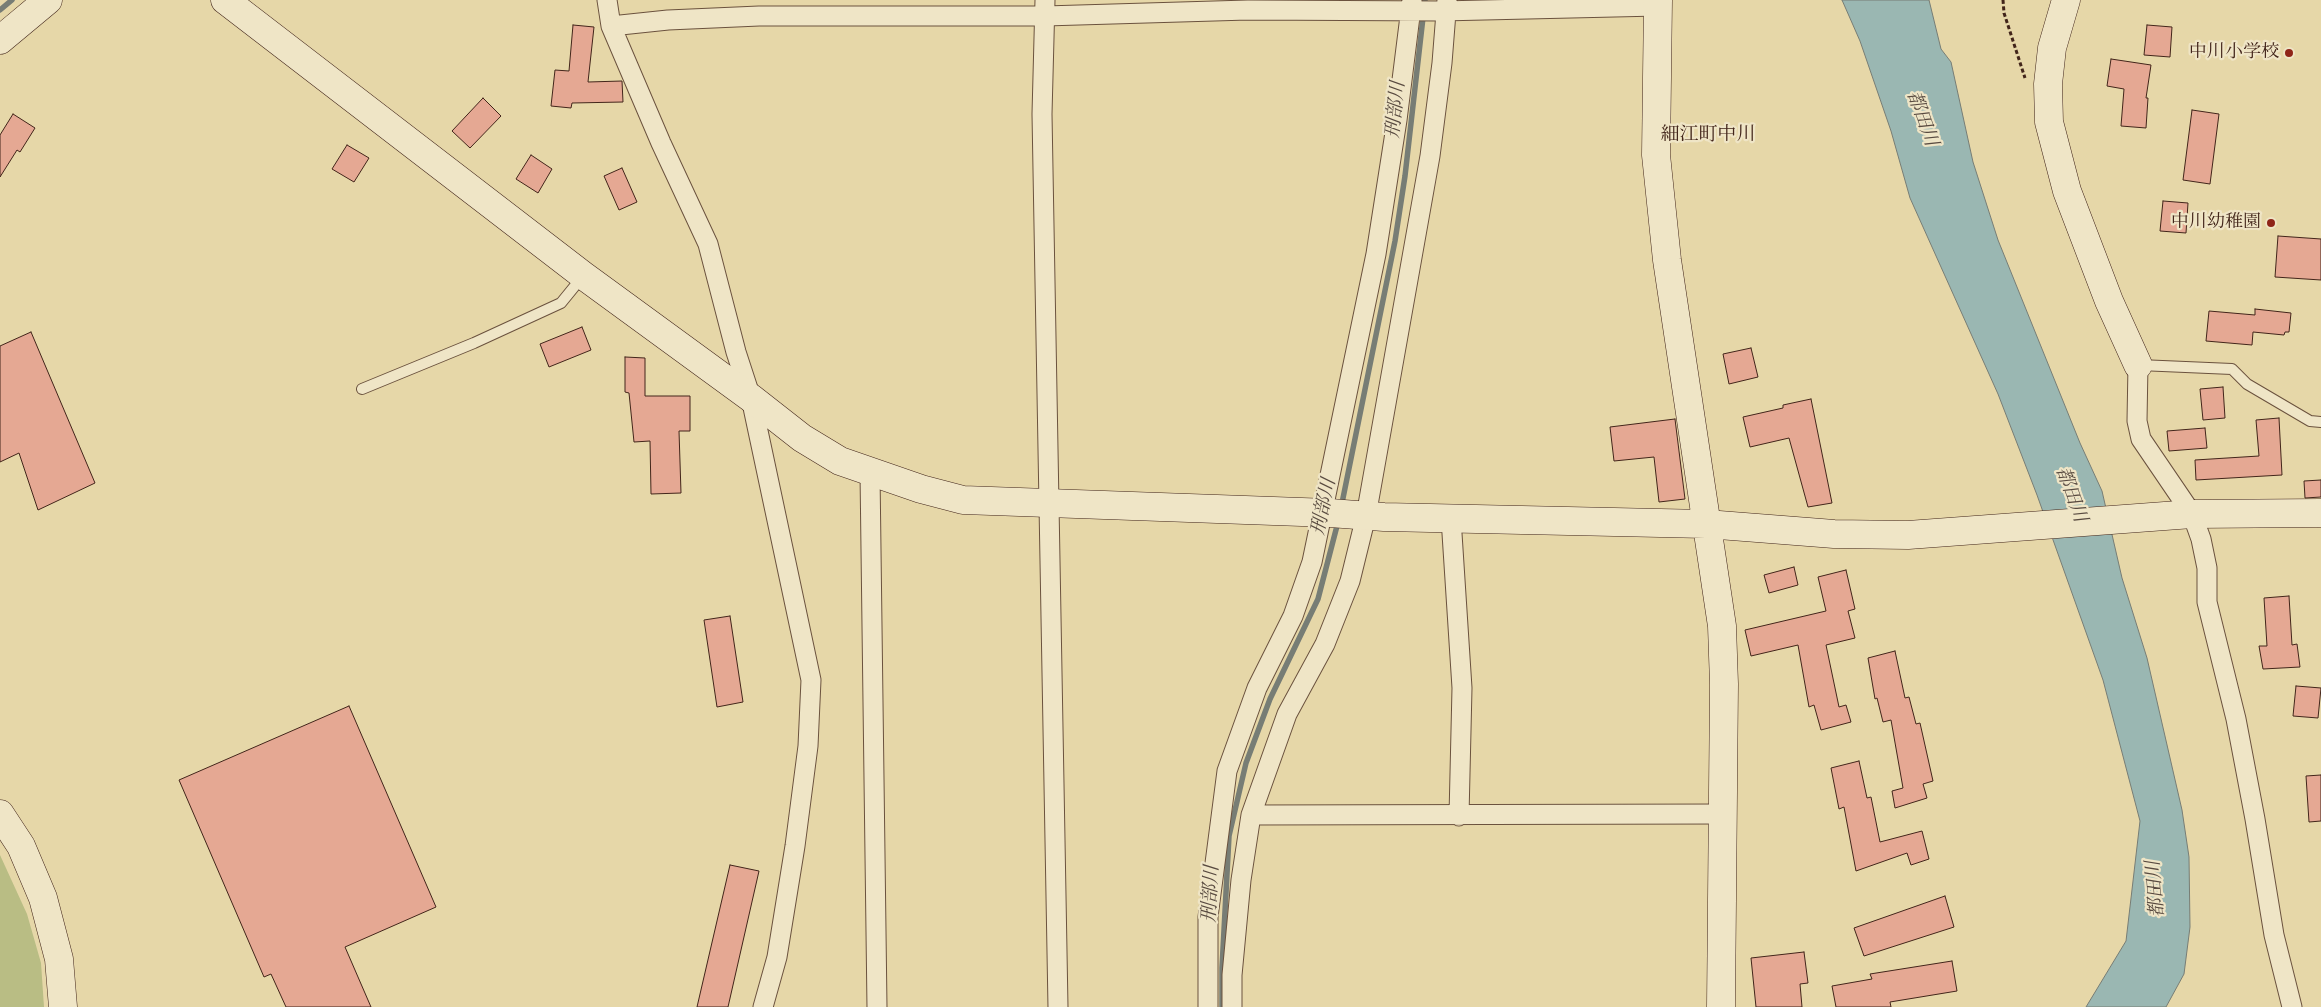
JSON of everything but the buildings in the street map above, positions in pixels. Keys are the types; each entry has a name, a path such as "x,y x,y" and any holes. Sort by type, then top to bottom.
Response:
{"street":[{"path":"0,40 48,0"},
{"path":"607,0 612,26 661,144 708,244 736,352 751,398 811,680 808,746 795,846 777,958 763,1007"},
{"path":"2066,0 2052,48 2048,84 2049,122 2067,190 2109,301 2138,365 2137,422 2141,439 2180,515 2201,539 2208,568 2207,602 2236,719 2274,935 2292,1007"},
{"path":"231,2 584,276 751,398 802,438 840,461 963,500 1364,516 1706,524 1834,534 1908,535 2180,515 2321,513"},
{"path":"612,26 668,20 759,16 1045,8 1248,10 1658,3 1656,155 1667,260 1722,626 1724,684 1721,1007"},
{"path":"1208,1007 1208,917 1227,771 1257,688 1293,616 1312,562 1325,514 1376,254 1412,7"},
{"path":"1232,1007 1232,975 1241,880 1251,815 1287,714 1325,644 1350,581 1364,516 1430,156 1442,63 1445,7"},
{"path":"1045,8 1042,114 1058,1007"},
{"path":"870,472 877,1007"},
{"path":"1451,518 1462,688 1459,816"},
{"path":"0,814 21,846 43,898 59,959 63,1007"},
{"path":"1251,815 1722,814"}],"lane":[{"path":"362,389 474,343 561,303 584,276"},
{"path":"2138,365 2232,369 2248,384 2310,421 2321,422"}],"path":[{"path":"2002,0 2004,14 2026,82"}],"green space":[{"path":"0,855 27,914 41,963 44,1007 0,1007"}],"water":[{"name":"都田川","path":"1842,0 1929,0 1941,49 1951,62 1973,162 1998,240 2080,443 2102,491 2122,578 2147,658 2182,810 2189,857 2190,927 2184,974 2166,1007 2086,1007 2126,941 2140,821 2103,680 2037,495 1998,394 1910,198 1891,131 1860,41"}],"waterway":[{"path":"0,10 12,0"},
{"name":"刑部川","path":"1341,508 1395,241 1405,176 1425,0"},
{"name":"刑部川","path":"1222,1007 1222,968 1229,836 1246,763 1270,699 1318,599 1338,522"}],"place":[{"name":"中川小学校","path":"2289,53"},
{"name":"中川幼稚園","path":"2271,223"}],"district":[{"name":"細江町中川","path":"1708,136"}]}
